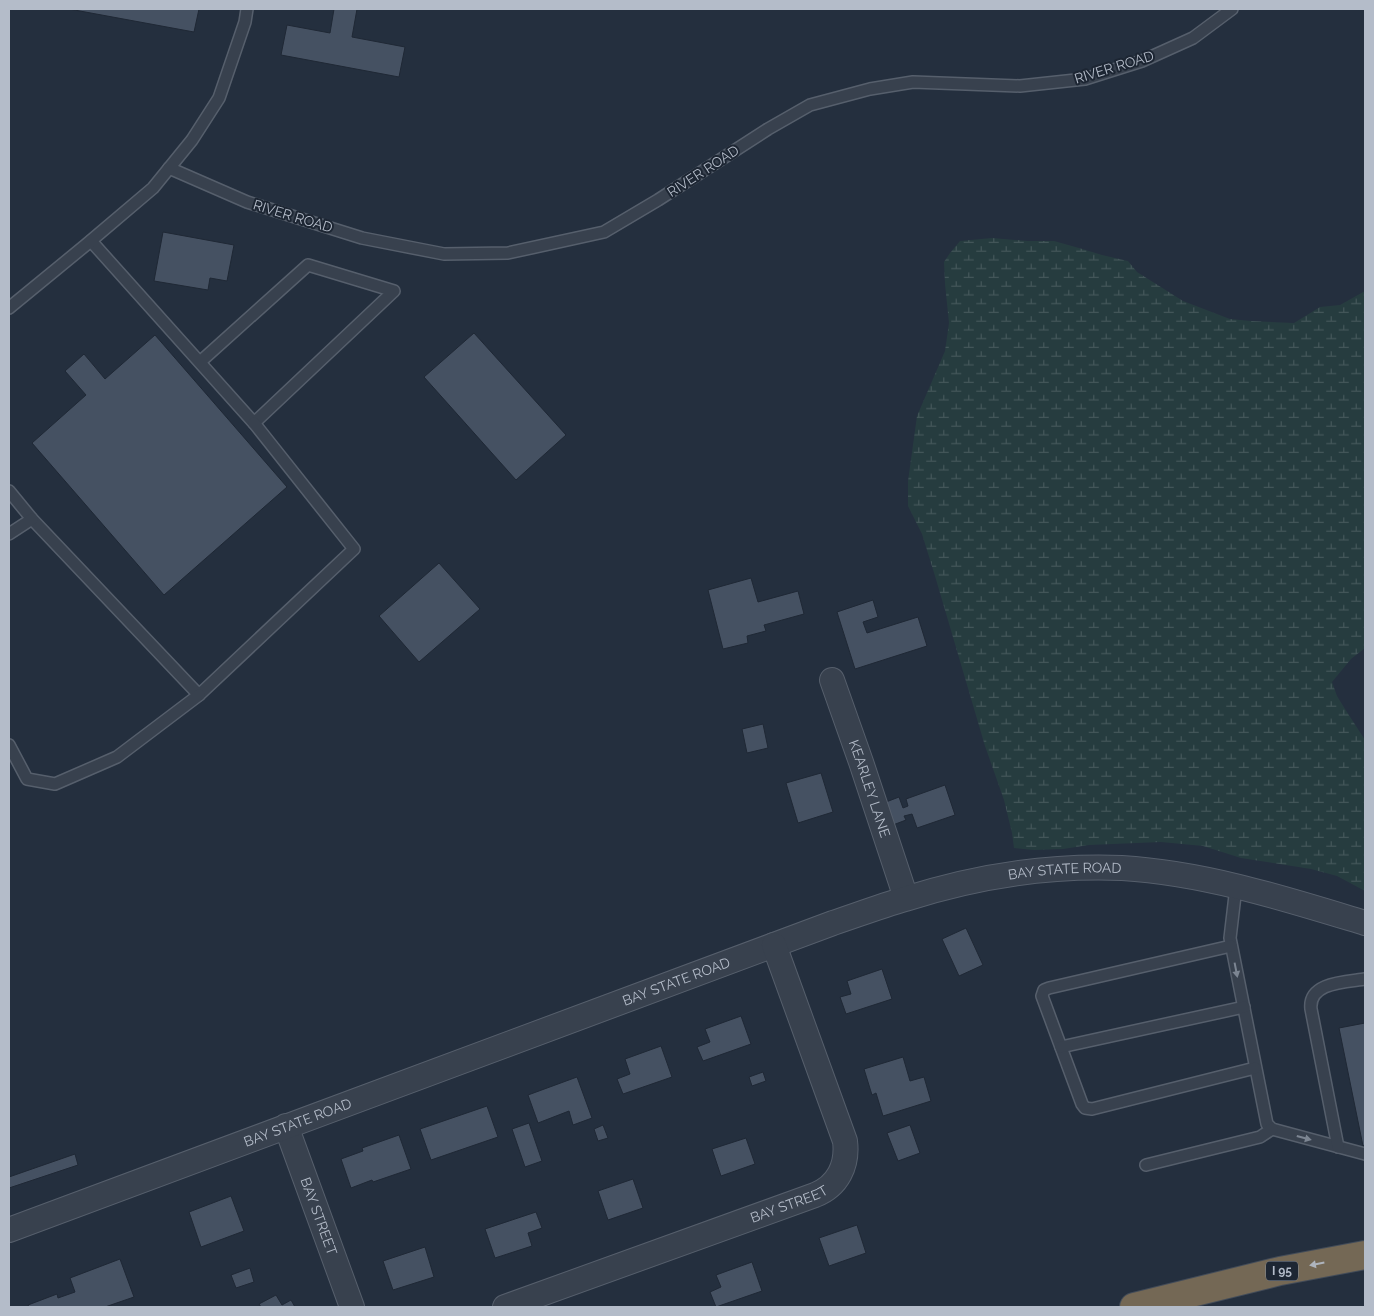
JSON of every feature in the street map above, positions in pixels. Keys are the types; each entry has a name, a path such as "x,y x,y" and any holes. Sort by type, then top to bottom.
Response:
{"highway":[{"name":"I 95","path":"1134,1307 1280,1271 1365,1254"}],"street":[{"name":"KEARLEY LANE","path":"832,680 906,898"},
{"name":"BAY STATE ROAD","path":"9,1230 774,945 906,898 959,885 1015,874 1077,868 1122,868 1192,877 1236,887 1365,923"},
{"name":"BAY STREET","path":"505,1307 815,1195 831,1186 839,1176 845,1160 845,1141 774,945"},
{"name":"BAY STREET","path":"286,1126 352,1307"}],"lane":[{"path":"9,308 153,188 192,140 219,98 245,22 247,9"},
{"name":"RIVER ROAD","path":"169,168 247,202 362,238 444,254 508,253 604,232 658,200 768,129 810,105 870,89 913,82 1020,86 1085,79 1142,61 1193,38 1232,9"},
{"path":"9,745 27,778 55,784 117,757 199,695 354,549 254,423 91,241"},
{"path":"200,362 308,265 394,291 254,423"},
{"path":"9,491 32,519 199,695"},
{"path":"9,534 32,519"},
{"path":"1236,887 1230,938 1265,1121 1272,1129 1365,1154"},
{"path":"1232,946 1049,988 1044,990 1042,996 1085,1108 1092,1110 1255,1068"},
{"path":"1338,1147 1311,1001 1314,994 1323,988 1365,979"},
{"path":"1061,1047 1244,1007"},
{"path":"1146,1165 1260,1137 1272,1129"}],"green space":[{"path":"992,238 1054,241 1128,261 1137,272 1183,301 1230,319 1294,323 1320,307 1340,305 1365,291 1365,648 1351,659 1332,682 1337,696 1365,740 1365,891 1337,876 1311,869 1241,858 1203,846 1161,842 1089,845 1063,849 1034,850 1014,848 1004,800 985,746 922,534 908,506 908,481 917,416 945,351 949,323 944,262 960,241"}],"building":[{"path":"69,9 199,9 194,32"},
{"path":"334,9 357,9 352,37 405,47 399,77 281,55 287,25 330,33"},
{"path":"163,232 234,245 227,281 210,278 208,290 154,281"},
{"path":"474,333 566,435 516,480 424,377"},
{"path":"155,335 287,487 164,595 32,443 86,395 65,371 84,354 105,379"},
{"path":"439,563 480,609 419,662 379,616"},
{"path":"751,578 758,602 798,591 804,614 764,625 766,631 747,636 748,643 723,649 708,590"},
{"path":"873,600 878,617 863,622 867,633 918,617 927,646 855,669 837,612"},
{"path":"763,724 768,748 747,753 742,729"},
{"path":"821,773 833,812 798,823 786,783"},
{"path":"945,785 955,815 917,828 912,814 904,816 906,820 893,825 886,802 899,797 903,808 908,806 906,799"},
{"path":"966,928 983,965 959,976 942,939"},
{"path":"882,969 892,999 846,1014 840,997 851,994 847,981"},
{"path":"741,1016 751,1044 703,1061 697,1047 710,1042 705,1029"},
{"path":"1365,1023 1365,1145 1363,1146 1339,1028"},
{"path":"661,1046 672,1077 623,1094 617,1079 630,1074 625,1059"},
{"path":"903,1057 910,1081 924,1077 931,1101 883,1116 876,1093 872,1095 864,1069"},
{"path":"763,1072 766,1081 752,1086 749,1077"},
{"path":"577,1077 592,1118 573,1125 569,1111 538,1123 528,1095"},
{"path":"487,1106 498,1137 431,1160 420,1129"},
{"path":"529,1123 542,1161 525,1167 512,1129"},
{"path":"603,1125 608,1138 598,1141 594,1129"},
{"path":"910,1125 920,1153 898,1161 887,1133"},
{"path":"399,1135 411,1169 351,1188 341,1159 363,1151 362,1148"},
{"path":"746,1138 755,1164 721,1176 712,1149"},
{"path":"75,1154 78,1165 9,1188 9,1177"},
{"path":"633,1179 643,1208 608,1220 598,1191"},
{"path":"231,1196 244,1231 201,1247 189,1212"},
{"path":"536,1212 542,1228 528,1233 532,1246 495,1258 485,1229"},
{"path":"857,1225 866,1253 829,1266 819,1238"},
{"path":"425,1247 434,1277 393,1290 383,1261"},
{"path":"120,1259 134,1297 105,1307 29,1307 28,1305 57,1294 58,1298 75,1292 70,1278"},
{"path":"752,1262 762,1291 716,1307 710,1292 721,1287 716,1275"},
{"path":"250,1268 254,1282 236,1288 231,1275"},
{"path":"276,1295 282,1305 291,1300 295,1307 261,1307 259,1304"}]}
